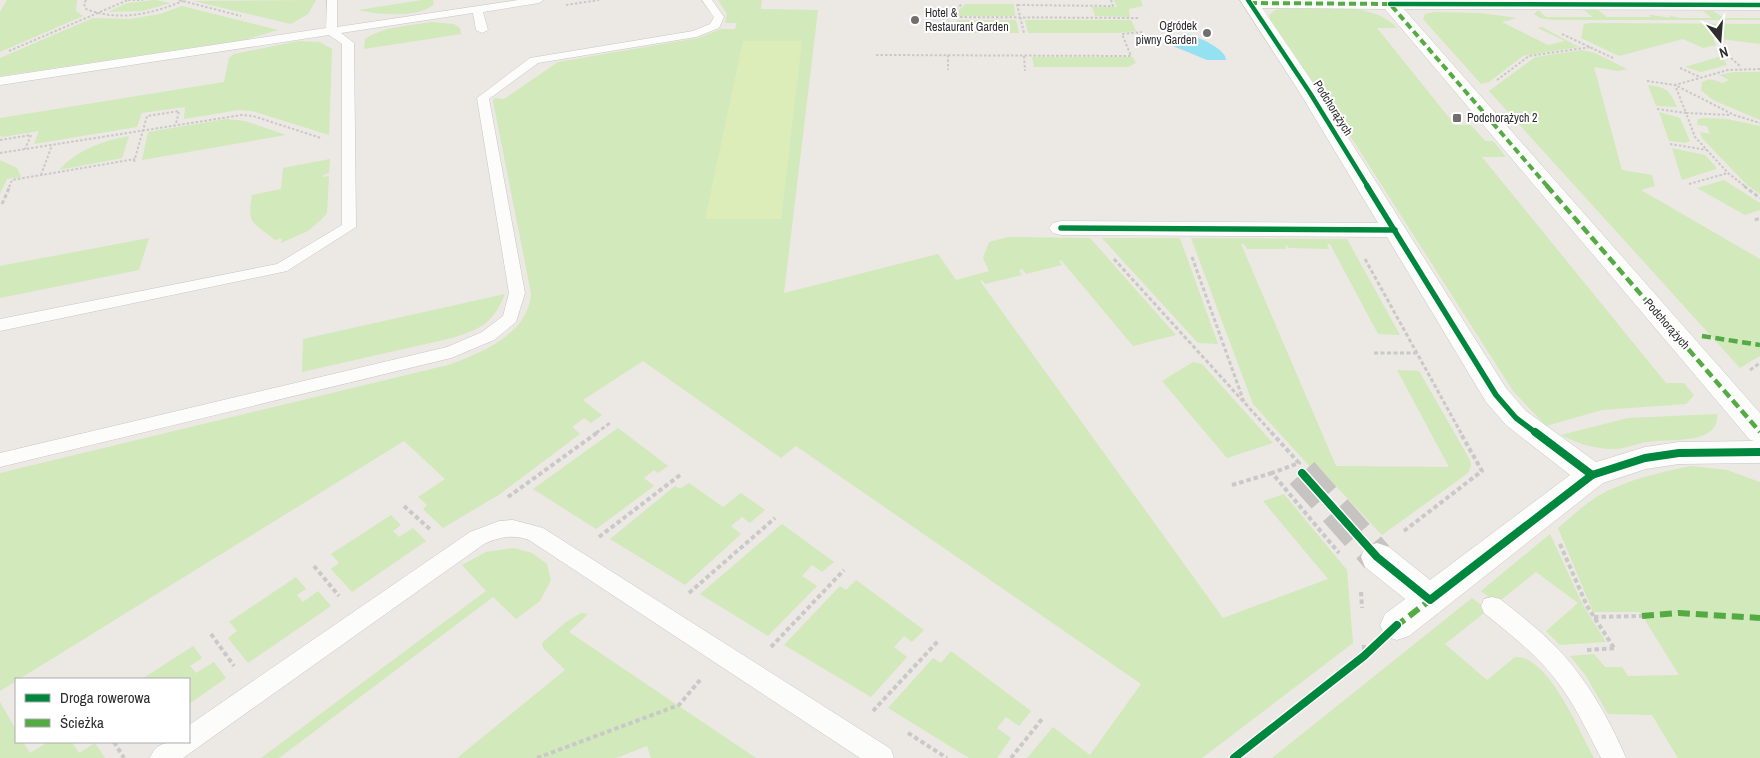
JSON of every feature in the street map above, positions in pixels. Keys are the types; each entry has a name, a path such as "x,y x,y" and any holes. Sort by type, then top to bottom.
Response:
{"street":[{"name":"Podchorążych","path":"1249,1 1390,4 1760,432"},
{"name":"Podchorążych","path":"1249,1 1310,93 1496,395 1522,423 1592,475"},
{"path":"1390,4 1760,5"},
{"path":"1061,228 1395,230"},
{"path":"1397,625 1545,509 1592,475 1645,458 1679,452 1760,452"},
{"path":"1373,566 1430,600"}],"lane":[{"path":"331,31 332,0"},
{"path":"0,81 539,0"},
{"path":"0,460 451,352 488,336 510,318 517,293 483,98 534,60 696,34 715,26 719,17 707,0"},
{"path":"477,9 482,30"},
{"path":"0,325 282,268 349,227 348,43 331,31"},
{"path":"190,738 477,538 507,526 523,528 536,534 882,758"},
{"path":"1492,606 1536,642 1559,666 1580,696 1614,758"},
{"path":"162,758 184,743"}],"path":[{"path":"86,0 84,4 86,9 94,14 106,16 137,14 185,1"},
{"path":"9,51 128,0 143,0"},
{"path":"179,0 247,18"},
{"path":"1024,33 1017,5 1113,6 1111,0"},
{"path":"948,17 962,4"},
{"path":"942,17 1138,18"},
{"path":"948,17 949,33"},
{"path":"876,55 1130,56 1122,34 1142,32"},
{"path":"1493,84 1529,56 1590,47"},
{"path":"948,55 948,70"},
{"path":"1024,56 1025,71"},
{"path":"1731,58 1741,67"},
{"path":"1675,85 1741,67 1760,69"},
{"path":"1680,68 1701,77"},
{"path":"1647,81 1675,85 1734,115 1760,122"},
{"path":"1675,85 1695,137 1728,172 1760,198"},
{"path":"1658,109 1686,113 1734,115"},
{"path":"2,204 12,180 40,177 134,160 147,116 179,111 176,124"},
{"path":"0,153 242,115 253,116 319,137 348,143"},
{"path":"0,140 30,135 25,149"},
{"path":"1670,144 1707,150"},
{"path":"40,177 52,145"},
{"path":"1689,184 1728,172"},
{"path":"1755,220 1760,218"},
{"path":"1087,229 1299,463 1232,485"},
{"path":"1182,229 1245,405"},
{"path":"1349,230 1482,471 1395,538 1404,548 1373,566 1362,618"},
{"path":"1374,353 1417,353"},
{"path":"1272,473 1373,566"},
{"path":"596,539 680,475"},
{"path":"404,506 433,532"},
{"path":"1545,509 1587,606 1614,648"},
{"path":"687,595 775,518"},
{"path":"314,566 346,604"},
{"path":"770,648 844,570"},
{"path":"1594,616 1642,616"},
{"path":"211,634 237,669"},
{"path":"1363,637 1364,656"},
{"path":"872,711 938,640"},
{"path":"537,758 679,705 721,654"},
{"path":"1012,758 1042,719"},
{"path":"115,743 124,758"}],"green space":[{"path":"7,0 77,0 76,11 83,16 0,52 0,12"},
{"path":"155,0 171,3 143,11 108,12 127,3"},
{"path":"316,0 308,14 291,24 193,1"},
{"path":"433,0 434,4 419,12 398,14 358,10"},
{"path":"718,0 762,0 761,9 818,10 784,293 938,254 956,280 989,271 983,258 989,242 1008,237 1090,238 1176,335 1133,346 1061,260 1059,261 1062,265 1026,274 1022,269 1019,270 1022,275 985,284 982,280 980,281 1223,618 1328,579 1263,501 1284,494 1347,570 1353,643 1202,758 1027,758 1053,727 1090,755 1141,684 796,446 781,458 643,361 583,400 602,415 591,423 584,418 572,427 580,434 500,494 443,528 423,509 427,505 418,497 445,479 404,441 21,678 15,678 15,682 0,691 0,473 448,365 488,348 501,340 513,331 522,320 528,307 531,293 493,101 494,98 504,99 558,62 698,38 721,29 735,29 737,23 725,23 727,14","holes":["743,41 801,41 780,219"]},
{"path":"1114,0 1141,0 1143,6 1129,9 1130,17 1095,16 1092,7 1117,7"},
{"path":"966,4 1014,4 1015,16 956,16 956,13"},
{"path":"182,6 278,30 244,40 0,76 0,58 93,18 130,19 160,14"},
{"path":"1343,8 1358,10 1373,13 1386,19 1397,28 1377,28 1455,125 1471,125 1485,141 1493,141 1506,157 1482,157 1666,383 1684,383 1694,395 1686,404 1602,410 1546,426 1513,391 1356,145 1270,19 1269,15 1275,10"},
{"path":"1538,10 1546,17 1593,17 1584,10 1598,10 1607,17 1651,17 1649,15 1671,17 1668,15 1679,18 1712,18 1703,11 1713,11 1724,18 1760,18 1760,20 1551,20 1540,18 1534,14"},
{"path":"1435,12 1481,13 1517,18 1502,22 1548,45 1565,41 1538,28 1542,27 1579,47 1523,56 1489,82 1481,84 1423,19 1425,14"},
{"path":"957,20 1016,20 1019,33 959,33"},
{"path":"1025,20 1131,20 1136,31 1118,33 1028,33"},
{"path":"432,22 454,24 460,28 461,34 364,49 365,39 380,31"},
{"path":"1584,24 1760,24 1760,44 1713,38 1716,45 1703,48 1683,39 1619,56 1581,38"},
{"path":"299,41 320,42 332,49 329,135 252,111 239,110 184,119 185,107 142,113 137,127 34,144 39,131 0,136 0,118 224,82 229,58 234,54"},
{"path":"743,41 802,41 781,219 705,219"},
{"path":"1582,50 1595,53 1627,69 1618,71 1594,67 1622,170 1652,175 1655,186 1641,190 1760,259 1760,356 1740,368 1489,91 1535,57"},
{"path":"1722,56 1727,65 1701,72 1685,67"},
{"path":"1032,57 1133,57 1136,63 1128,67 1034,67"},
{"path":"1734,72 1760,72 1760,120 1713,100 1701,90 1702,82 1712,80 1722,83 1729,80 1719,75"},
{"path":"1648,85 1660,87 1667,91 1677,107 1656,106"},
{"path":"1659,112 1680,118 1690,141 1685,143 1669,141"},
{"path":"226,119 245,121 286,135 142,160 148,132"},
{"path":"1698,119 1727,119 1760,126 1760,194 1747,185 1702,138 1700,132 1710,134 1707,126 1697,125"},
{"path":"129,136 122,158 59,170 74,157 91,147"},
{"path":"1672,148 1705,155 1716,169 1682,180"},
{"path":"330,159 329,173 323,175 323,177 329,176 327,213 308,231 281,243 282,238 275,240 253,222 250,212 252,195 281,189 283,168"},
{"path":"0,160 17,168 21,177 7,179 0,194"},
{"path":"1724,180 1760,203 1760,210 1745,215 1697,188"},
{"path":"149,238 139,270 0,298 0,266"},
{"path":"1102,238 1180,238 1218,344 1198,343"},
{"path":"1191,238 1347,239 1400,335 1378,334 1330,244 1327,244 1329,249 1289,248 1285,244 1286,249 1247,249 1244,244 1241,244 1336,466 1449,467 1397,370 1419,371 1470,460 1471,466 1468,473 1382,535 1318,467 1312,469 1253,404"},
{"path":"505,294 491,318 471,331 452,338 302,372 303,339"},
{"path":"1193,362 1202,364 1273,443 1227,458 1162,381"},
{"path":"1717,414 1716,424 1702,436 1680,440 1647,442 1619,449 1591,446 1561,435 1628,418"},
{"path":"618,428 668,466 658,473 654,470 644,478 654,486 596,529 533,489"},
{"path":"1692,466 1727,470 1760,482 1760,758 1678,758 1652,715 1608,714 1586,676 1570,656 1594,654 1605,667 1622,667 1628,676 1679,675 1640,612 1593,612 1558,528 1588,503 1609,490 1644,477"},
{"path":"689,483 723,507 741,493 765,510 750,523 742,517 731,526 741,534 685,585 610,539 675,486 680,489"},
{"path":"391,515 401,525 393,531 399,537 413,528 426,541 352,592 331,569 339,563 331,554"},
{"path":"782,524 834,562 822,572 812,565 802,576 817,586 768,636 700,594"},
{"path":"1550,534 1583,605 1606,642 1560,645 1546,631 1578,603 1536,572 1497,603 1481,591"},
{"path":"514,548 532,553 547,564 551,580 540,601 516,619 493,597 279,758 261,758 486,591 462,565 486,552"},
{"path":"296,577 306,589 297,595 303,602 318,591 331,606 248,663 228,638 237,631 229,622"},
{"path":"856,580 924,630 912,642 904,636 894,647 907,657 871,697 784,645 840,586 846,590"},
{"path":"1472,598 1488,610 1445,644 1487,680 1515,657 1527,660 1539,668 1551,681 1561,697 1594,758 1272,758"},
{"path":"581,613 588,614 569,632 756,758 651,758 647,746 616,758 457,758 565,670 543,648 542,643 566,622"},
{"path":"193,646 202,658 190,666 196,673 214,662 226,678 190,703 190,678 144,678"},
{"path":"951,651 1031,711 1019,726 1006,717 997,728 1011,738 997,758 969,758 888,708 933,658 941,663"},
{"path":"0,702 15,728 15,743 24,743 30,753 46,743 74,743 73,744 79,753 95,743 105,758 0,758"}],"water":[{"path":"1187,34 1216,47 1225,56 1226,60 1207,60 1173,46 1170,42 1170,36"}],"tunnel":[{"path":"1302,473 1377,557"}],"marked path":[{"path":"1250,3 1390,4 1760,432"},
{"path":"1702,336 1760,345"},
{"path":"1395,627 1430,600"},
{"path":"1642,616 1679,613 1760,618"}],"cycle path":[{"path":"1248,0 1310,93 1496,395 1516,418 1592,475 1645,458 1679,453 1760,452"},
{"path":"1390,4 1760,5"},
{"path":"1061,228 1395,230"},
{"path":"1302,473 1377,557 1430,600 1592,475"},
{"path":"1234,758 1364,656 1397,625"}],"place":[{"name":"Hotel & Restaurant Garden","path":"915,20"},
{"name":"Ogródek piwny Garden","path":"1207,33"},
{"name":"Podchorążych 2","path":"1457,118"}]}
